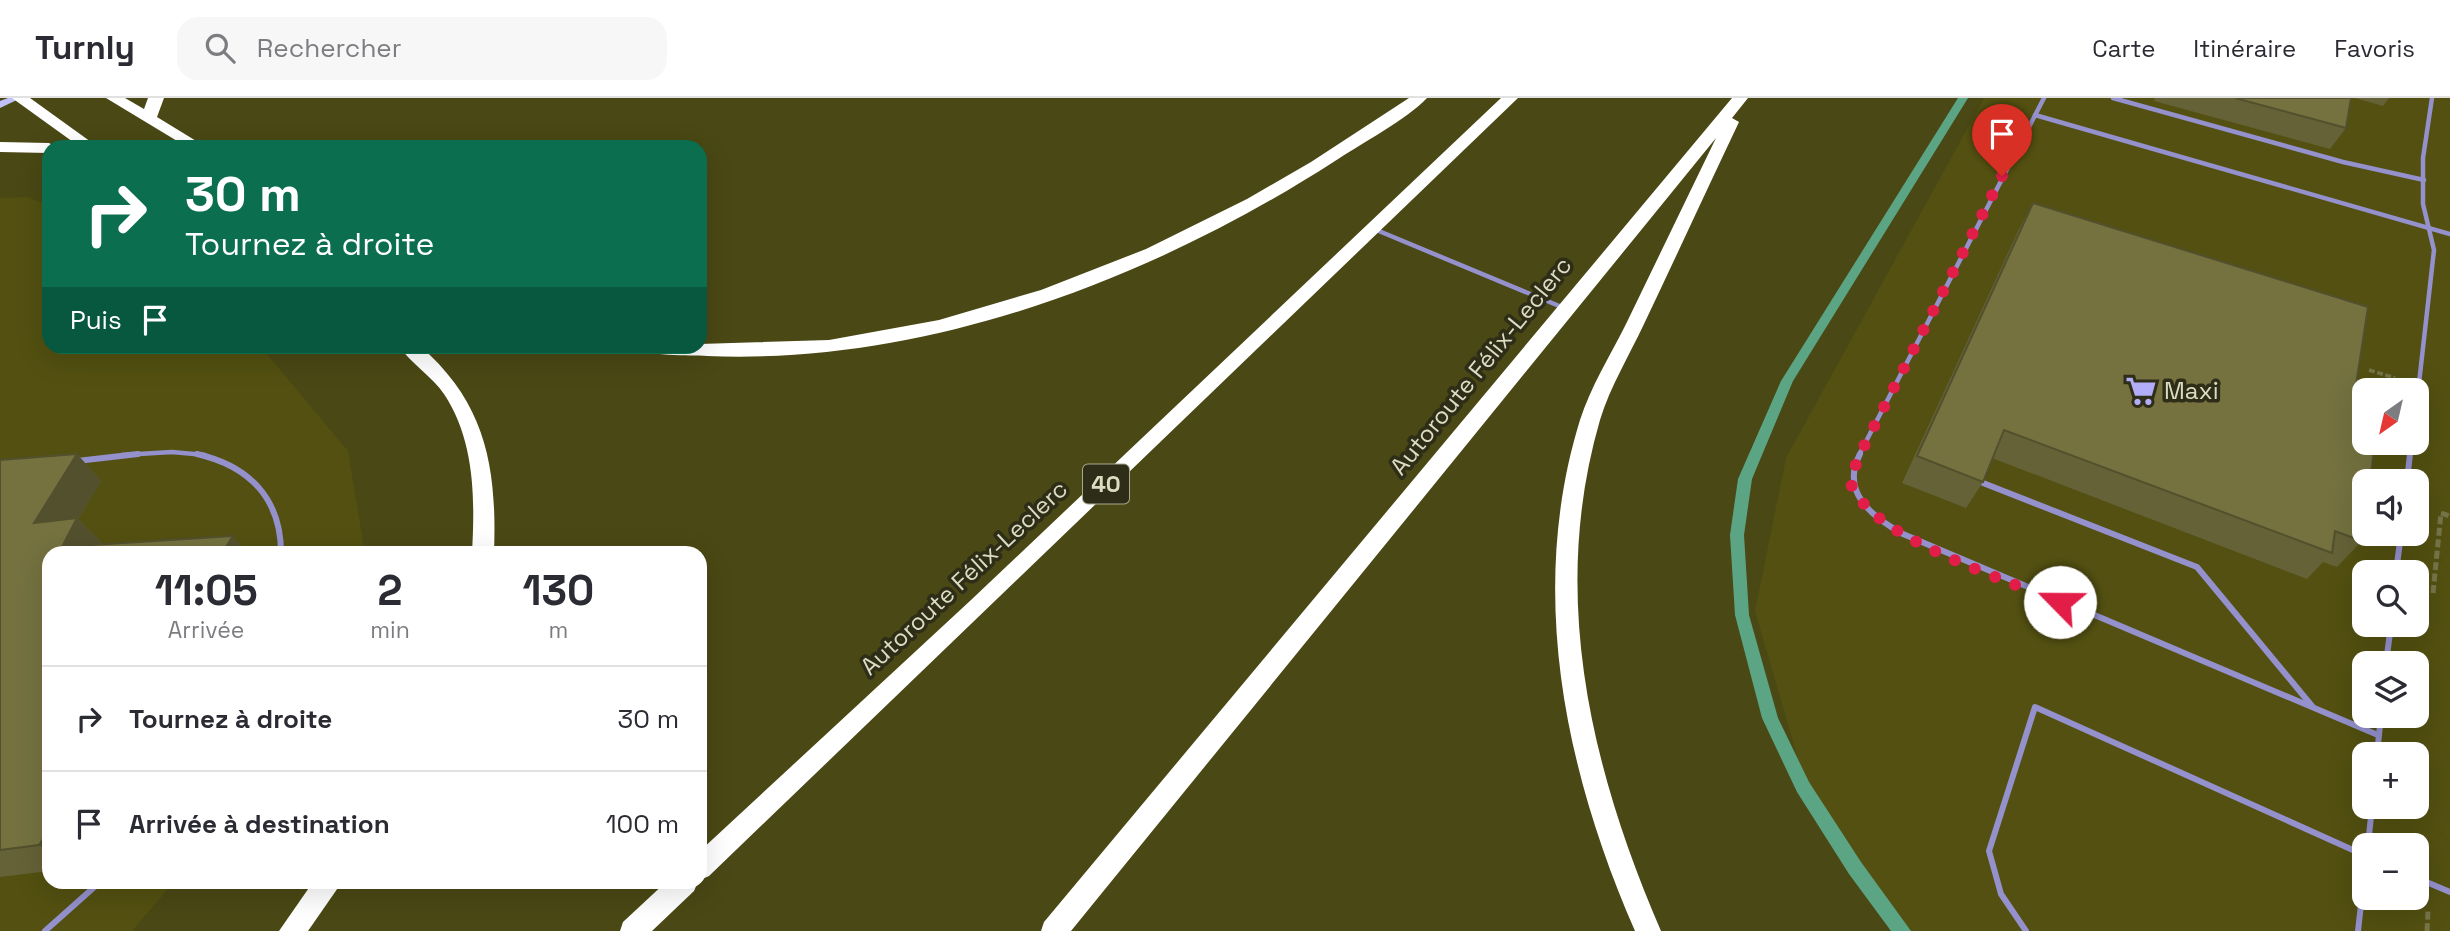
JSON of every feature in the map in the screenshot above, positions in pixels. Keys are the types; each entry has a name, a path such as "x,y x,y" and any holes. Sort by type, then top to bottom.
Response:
{"highway":[{"path":"18,98 80,140"},
{"path":"114,98 186,140"},
{"path":"149,118 156,98"},
{"path":"707,350 736,352 829,346 922,329 1017,303 1110,269 1212,225 1300,175 1419,98"},
{"name":"Autoroute Félix-Leclerc","path":"707,861 979,606 1510,98"},
{"path":"1648,931 1609,838 1578,714 1569,646 1567,585 1573,491 1591,416 1741,98"},
{"name":"Autoroute Félix-Leclerc","path":"1054,931 1741,98"},
{"path":"0,147 42,148"},
{"path":"416,354 451,389 475,434 485,495 483,546"},
{"path":"292,931 324,889"},
{"path":"633,931 678,889"}],"street":[{"path":"0,105 18,98"}],"lane":[{"path":"2044,98 1857,460 1851,484 1855,496 1877,519 1933,549 2378,735"},
{"path":"2113,98 2313,154 2424,180"},
{"path":"2420,378 2434,250 2423,204 2423,158 2432,98"},
{"path":"2035,115 2450,234"},
{"path":"1374,229 1566,309"},
{"path":"64,462 199,452 229,460 264,490 276,512 280,546"},
{"path":"1978,481 2197,567 2315,709"},
{"path":"2026,931 2004,903 1991,874 1989,851 2035,707 2352,850"},
{"path":"2378,742 2379,728"},
{"path":"2429,883 2450,892"},
{"path":"45,931 92,889"},
{"path":"2358,931 2360,910"}],"path":[{"path":"2433,593 2441,513 2450,516"}],"shaded area":[{"path":"1984,98 2450,98 2450,931 1896,931 1809,797 1755,611 1786,458"},
{"path":"28,197 42,203 42,354 267,354 348,451 364,546 42,546 42,889 168,889 132,931 0,931 0,198"}],"building":[{"path":"2235,98 2351,98 2346,128"},
{"path":"2033,203 2368,307 2357,378 2352,378 2352,455 2373,455 2372,469 2352,469 2352,537 2335,531 2332,553 2004,430 1983,482 1917,456"},
{"path":"77,454 34,523 77,518 63,546 42,546 42,840 39,845 0,850 0,460"},
{"path":"233,536 227,546 78,546"}],"waterway":[{"path":"1902,931 1855,868 1803,787 1770,718 1742,615 1737,535 1745,479 1787,381 1963,98"}],"place":[{"name":"Maxi","path":"2141,391"}],"route":[{"path":"2002,176 1857,460 1851,484 1863,507 1901,534 2060,602"}]}
